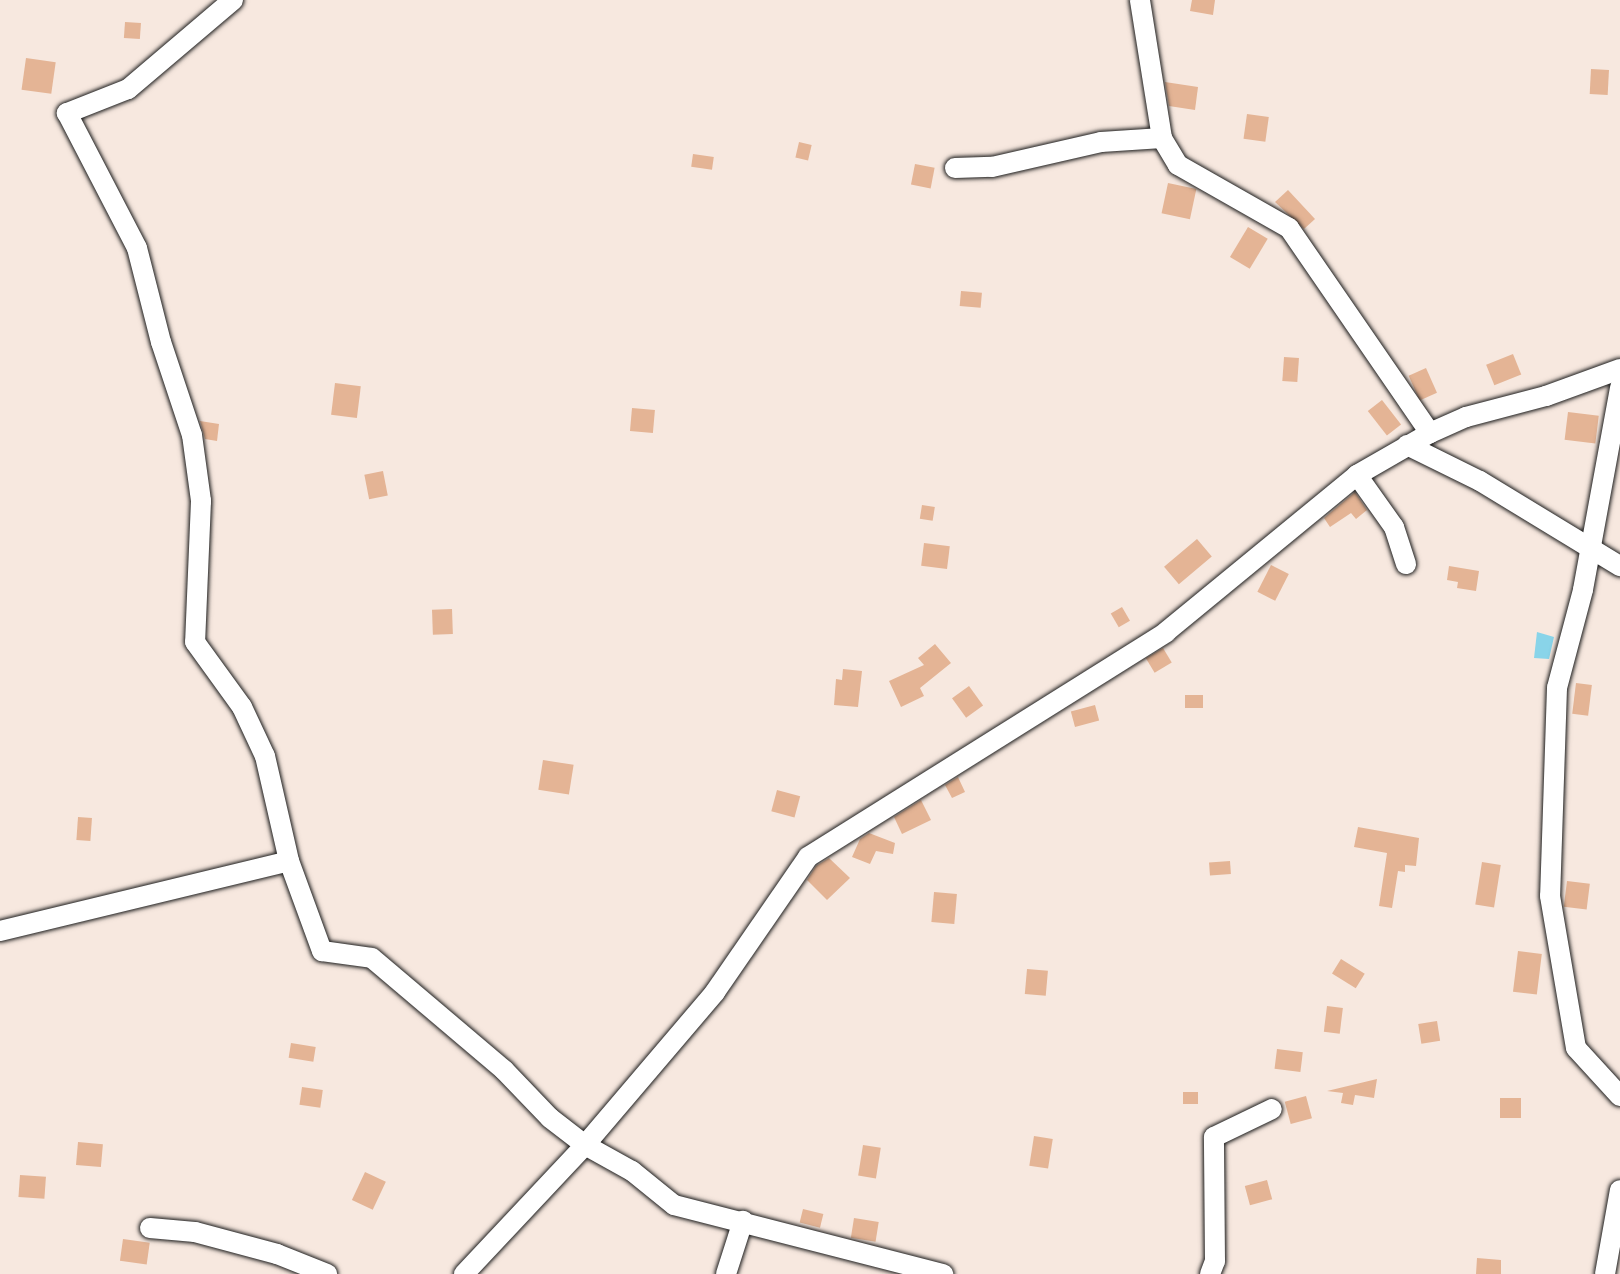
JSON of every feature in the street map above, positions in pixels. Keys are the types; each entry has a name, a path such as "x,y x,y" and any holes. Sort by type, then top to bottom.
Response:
{"street":[{"path":"233,0 128,89 67,112 137,248 161,342 192,435 201,501 195,642 242,707 265,756 289,861 322,951 372,958 585,1145 632,1171 675,1205 943,1274"},
{"path":"1140,0 1162,138 1178,165 1289,228 1430,433"},
{"path":"955,168 992,166 1101,142 1162,138"},
{"path":"464,1274 585,1145 715,992 808,857 1166,632 1357,475 1430,433 1620,369"},
{"path":"1620,388 1583,590 1557,688 1550,896 1576,1048 1620,1096"},
{"path":"1407,445 1480,481 1620,566"},
{"path":"1357,475 1394,527 1406,564"},
{"path":"0,931 289,861"},
{"path":"1210,1274 1215,1261 1214,1137 1272,1109"},
{"path":"1605,1274 1620,1190"},
{"path":"726,1274 743,1221"},
{"path":"150,1228 215,1238 277,1254 327,1274"}],"water":[{"path":"1537,632 1554,637 1549,659 1534,658"}],"building":[{"path":"1192,0 1215,0 1213,15 1190,11"},
{"path":"125,22 141,23 140,39 124,38"},
{"path":"26,58 56,62 51,94 22,90"},
{"path":"1591,69 1609,70 1608,95 1590,94"},
{"path":"1165,82 1198,87 1195,110 1169,106"},
{"path":"1247,114 1269,117 1265,142 1244,139"},
{"path":"799,142 812,145 808,161 795,158"},
{"path":"693,154 714,157 712,170 691,167"},
{"path":"915,164 935,168 931,188 911,185"},
{"path":"1168,183 1196,189 1190,219 1162,213"},
{"path":"1288,190 1315,219 1304,229 1275,202"},
{"path":"1248,227 1268,239 1250,269 1230,257"},
{"path":"961,291 982,293 981,308 960,306"},
{"path":"1513,354 1521,374 1494,385 1486,365"},
{"path":"1284,357 1299,358 1297,382 1282,381"},
{"path":"1426,368 1437,393 1420,400 1409,376"},
{"path":"335,383 361,386 357,418 331,415"},
{"path":"1382,400 1401,424 1387,436 1368,411"},
{"path":"632,408 655,410 653,433 630,431"},
{"path":"1568,412 1599,416 1595,444 1565,440"},
{"path":"200,421 219,424 217,441 205,439"},
{"path":"383,471 388,496 369,499 364,475"},
{"path":"1355,492 1367,510 1356,519 1351,513 1330,527 1324,518"},
{"path":"922,505 935,507 933,521 920,519"},
{"path":"1197,539 1212,557 1179,584 1164,567"},
{"path":"924,543 950,546 947,569 921,566"},
{"path":"1271,565 1289,574 1275,601 1257,592"},
{"path":"1449,566 1479,571 1476,591 1457,588 1458,582 1447,580"},
{"path":"1122,607 1130,621 1119,627 1111,614"},
{"path":"452,609 453,634 433,635 432,610"},
{"path":"935,644 951,663 920,688 924,696 901,707 889,681 924,665 918,658"},
{"path":"1163,648 1172,663 1155,673 1146,658"},
{"path":"843,669 862,671 858,707 834,705 836,679 842,680"},
{"path":"1576,683 1592,685 1588,716 1572,714"},
{"path":"969,686 983,705 966,718 952,698"},
{"path":"1185,695 1203,695 1203,708 1185,708"},
{"path":"1095,705 1099,720 1075,727 1071,711"},
{"path":"543,760 574,765 569,794 538,790"},
{"path":"958,777 965,792 952,798 945,785"},
{"path":"777,790 800,796 794,817 771,811"},
{"path":"921,800 931,820 902,834 894,817"},
{"path":"78,817 92,818 90,841 76,840"},
{"path":"1358,827 1419,838 1416,866 1405,865 1405,872 1398,871 1392,908 1379,906 1387,853 1354,847"},
{"path":"869,833 895,843 893,854 876,851 870,864 852,857 860,839"},
{"path":"829,858 850,878 827,900 807,880 816,866"},
{"path":"1230,861 1231,874 1210,875 1209,862"},
{"path":"1482,862 1501,865 1494,907 1475,904"},
{"path":"1567,881 1590,884 1587,910 1564,907"},
{"path":"934,892 957,894 954,924 931,922"},
{"path":"1518,951 1542,954 1537,995 1513,992"},
{"path":"1341,959 1365,974 1356,988 1332,973"},
{"path":"1027,969 1048,971 1046,996 1025,994"},
{"path":"1327,1006 1343,1008 1340,1034 1324,1032"},
{"path":"1437,1021 1440,1041 1421,1044 1418,1024"},
{"path":"291,1043 316,1047 313,1062 289,1058"},
{"path":"1277,1049 1303,1052 1300,1072 1275,1069"},
{"path":"1377,1079 1374,1098 1355,1095 1353,1105 1341,1103 1343,1093 1327,1091"},
{"path":"302,1087 323,1090 320,1108 299,1105"},
{"path":"1183,1092 1198,1092 1198,1104 1183,1104"},
{"path":"1306,1096 1312,1118 1291,1124 1285,1102"},
{"path":"1500,1098 1521,1098 1521,1118 1500,1118"},
{"path":"1034,1136 1053,1139 1048,1169 1029,1166"},
{"path":"78,1142 103,1144 101,1167 76,1165"},
{"path":"863,1145 881,1148 876,1178 858,1176"},
{"path":"365,1172 386,1182 373,1210 352,1200"},
{"path":"20,1175 46,1177 44,1199 18,1197"},
{"path":"1267,1180 1272,1199 1250,1205 1245,1186"},
{"path":"803,1209 823,1214 820,1228 800,1223"},
{"path":"854,1218 879,1222 876,1242 851,1238"},
{"path":"123,1239 150,1243 147,1265 120,1261"},
{"path":"1477,1258 1501,1260 1501,1274 1476,1274"}]}
